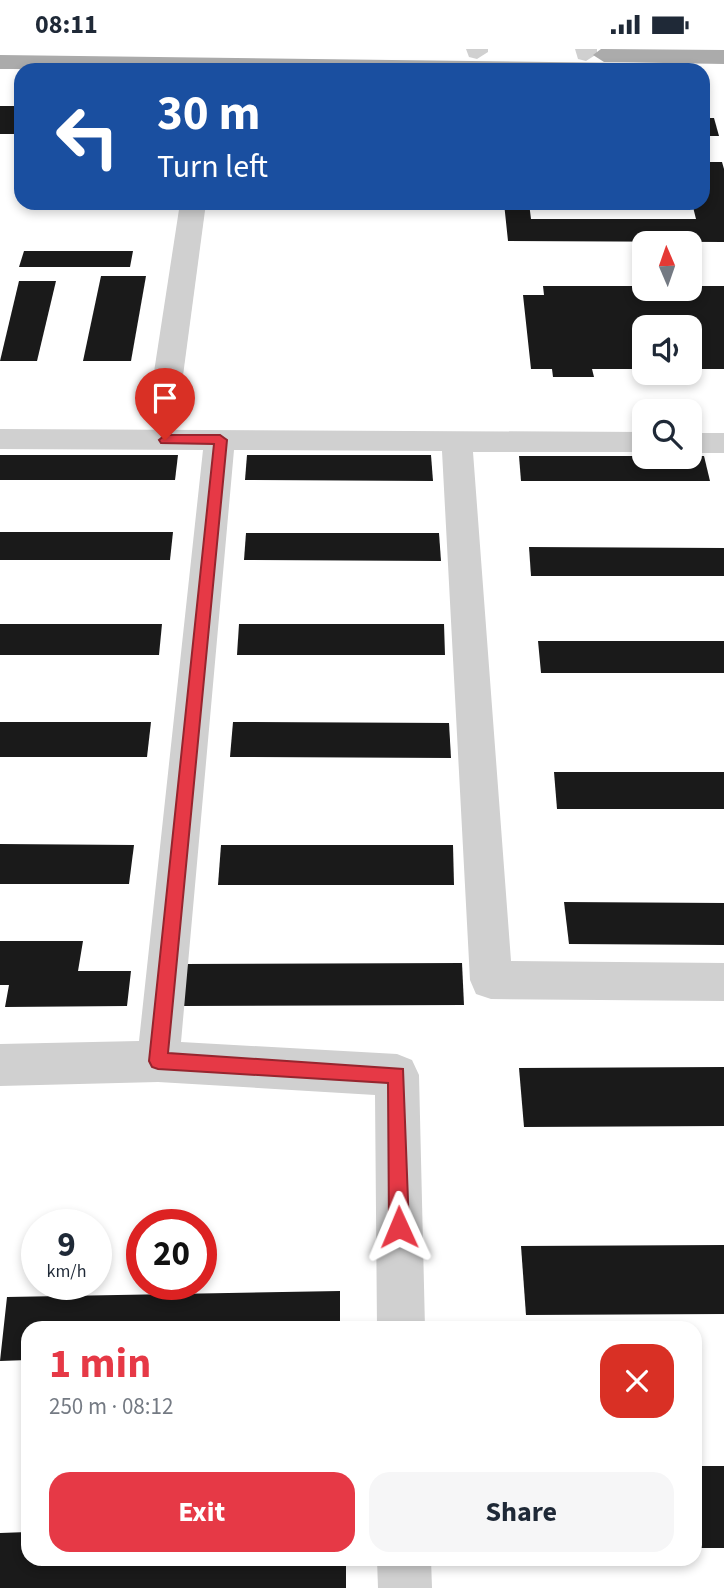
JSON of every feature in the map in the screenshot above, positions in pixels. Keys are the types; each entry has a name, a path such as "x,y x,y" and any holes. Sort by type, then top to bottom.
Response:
{"main road":[{"path":"326,49 586,52 724,57"},
{"path":"0,62 43,63"}],"lane":[{"path":"165,398 192,210"},
{"path":"0,439 632,442"},
{"path":"158,1061 220,440"},
{"path":"457,441 491,980 724,982"},
{"path":"702,443 724,443"},
{"path":"0,1065 158,1061 397,1075 401,1321"},
{"path":"404,1566 405,1588"}],"building":[{"path":"0,106 14,106 14,134 0,134"},
{"path":"710,118 714,118 719,136 710,136"},
{"path":"710,162 722,162 724,169 724,242 702,242 702,231 632,231 632,242 508,241 505,210 530,210 531,219 696,219 694,210 710,210"},
{"path":"24,251 133,251 130,267 19,267"},
{"path":"101,276 146,276 131,361 83,361"},
{"path":"19,281 56,281 37,361 0,361"},
{"path":"543,286 632,286 632,301 702,301 702,286 724,286 724,369 702,369 702,315 632,315 632,369 592,369 594,377 553,377 552,369 531,369 523,295 544,295"},
{"path":"0,455 178,455 175,480 0,480"},
{"path":"247,455 431,455 433,481 245,480"},
{"path":"519,456 632,456 632,469 702,469 704,456 710,481 521,481"},
{"path":"0,532 173,532 170,560 0,560"},
{"path":"246,533 439,533 441,561 244,560"},
{"path":"529,547 724,548 724,576 531,576"},
{"path":"0,624 162,624 159,655 0,655"},
{"path":"239,624 444,624 445,655 237,655"},
{"path":"538,641 724,641 724,673 541,673"},
{"path":"0,722 151,722 147,757 0,757"},
{"path":"233,722 449,723 451,758 230,757"},
{"path":"554,772 724,772 724,809 557,809"},
{"path":"0,844 134,845 129,884 0,884"},
{"path":"221,845 453,845 454,885 218,885"},
{"path":"564,902 724,903 724,945 569,944"},
{"path":"0,941 83,941 78,971 131,971 127,1006 5,1007 9,985 0,985"},
{"path":"462,963 464,1005 181,1006 184,964"},
{"path":"724,1067 724,1126 524,1127 519,1068"},
{"path":"724,1245 724,1314 526,1315 521,1246"},
{"path":"340,1291 340,1321 21,1321 21,1360 0,1361 7,1297 21,1297 21,1300 112,1300 112,1295 126,1295 126,1300 217,1300 217,1293"},
{"path":"702,1466 724,1466 724,1548 702,1548"},
{"path":"21,1532 21,1566 346,1566 346,1588 0,1588 0,1533"}],"route":[{"path":"165,440 220,440 158,1061 397,1075 399,1227"}]}
